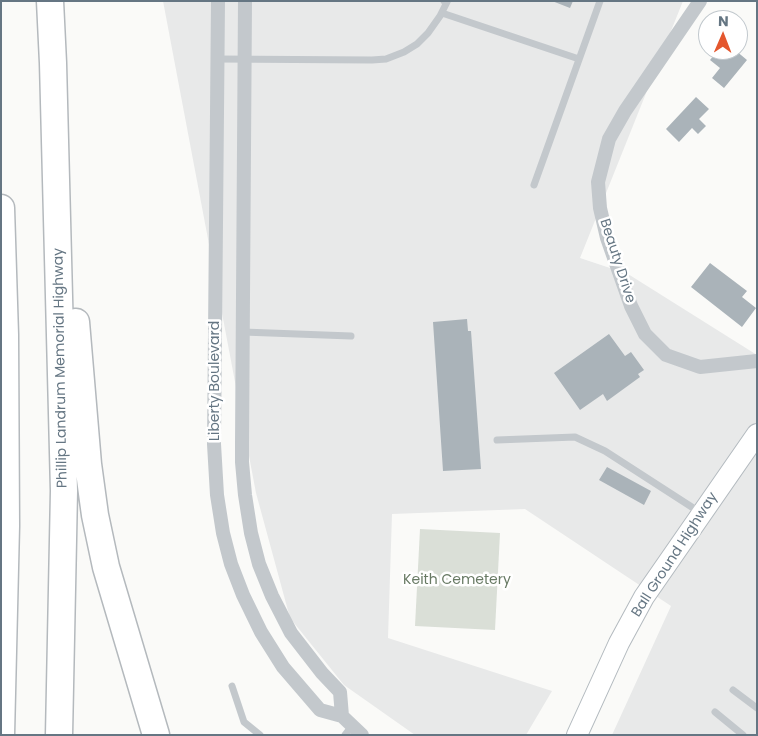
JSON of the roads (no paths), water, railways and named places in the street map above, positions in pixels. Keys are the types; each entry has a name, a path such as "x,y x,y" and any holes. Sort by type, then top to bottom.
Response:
{"highway":[{"name":"Phillip Landrum Memorial Highway","path":"50,1 64,491 59,735"},
{"path":"53,63 88,464 95,515 106,567 156,735"},
{"path":"1,208 5,334 6,526 1,735"},
{"path":"1,563 6,526"}],"main road":[{"name":"Ball Ground Highway","path":"582,730 619,643 644,597 757,434"}],"street":[{"name":"Liberty Boulevard","path":"218,1 214,444 216,487 223,533 231,564 243,595 271,649 283,667 320,710 350,728"},
{"name":"Liberty Boulevard","path":"245,1 242,462 245,495 251,533 259,564 277,605 301,646 340,692 350,728"},
{"name":"Beauty Drive","path":"700,1 625,111 609,139 598,182 600,208 607,238 631,306 645,334 666,355 700,368 753,358"}],"lane":[{"path":"217,59 386,59 398,55 417,44 428,33 442,12 447,2 444,1"},
{"path":"534,185 600,1"},
{"path":"442,12 579,59"},
{"path":"243,332 351,336"},
{"path":"497,440 575,437 605,450 701,514"},
{"path":"232,686 244,722 260,735"},
{"path":"733,690 757,708"},
{"path":"715,712 744,735"}],"park label":[{"name":"Keith Cemetery","path":"457,580"}]}
